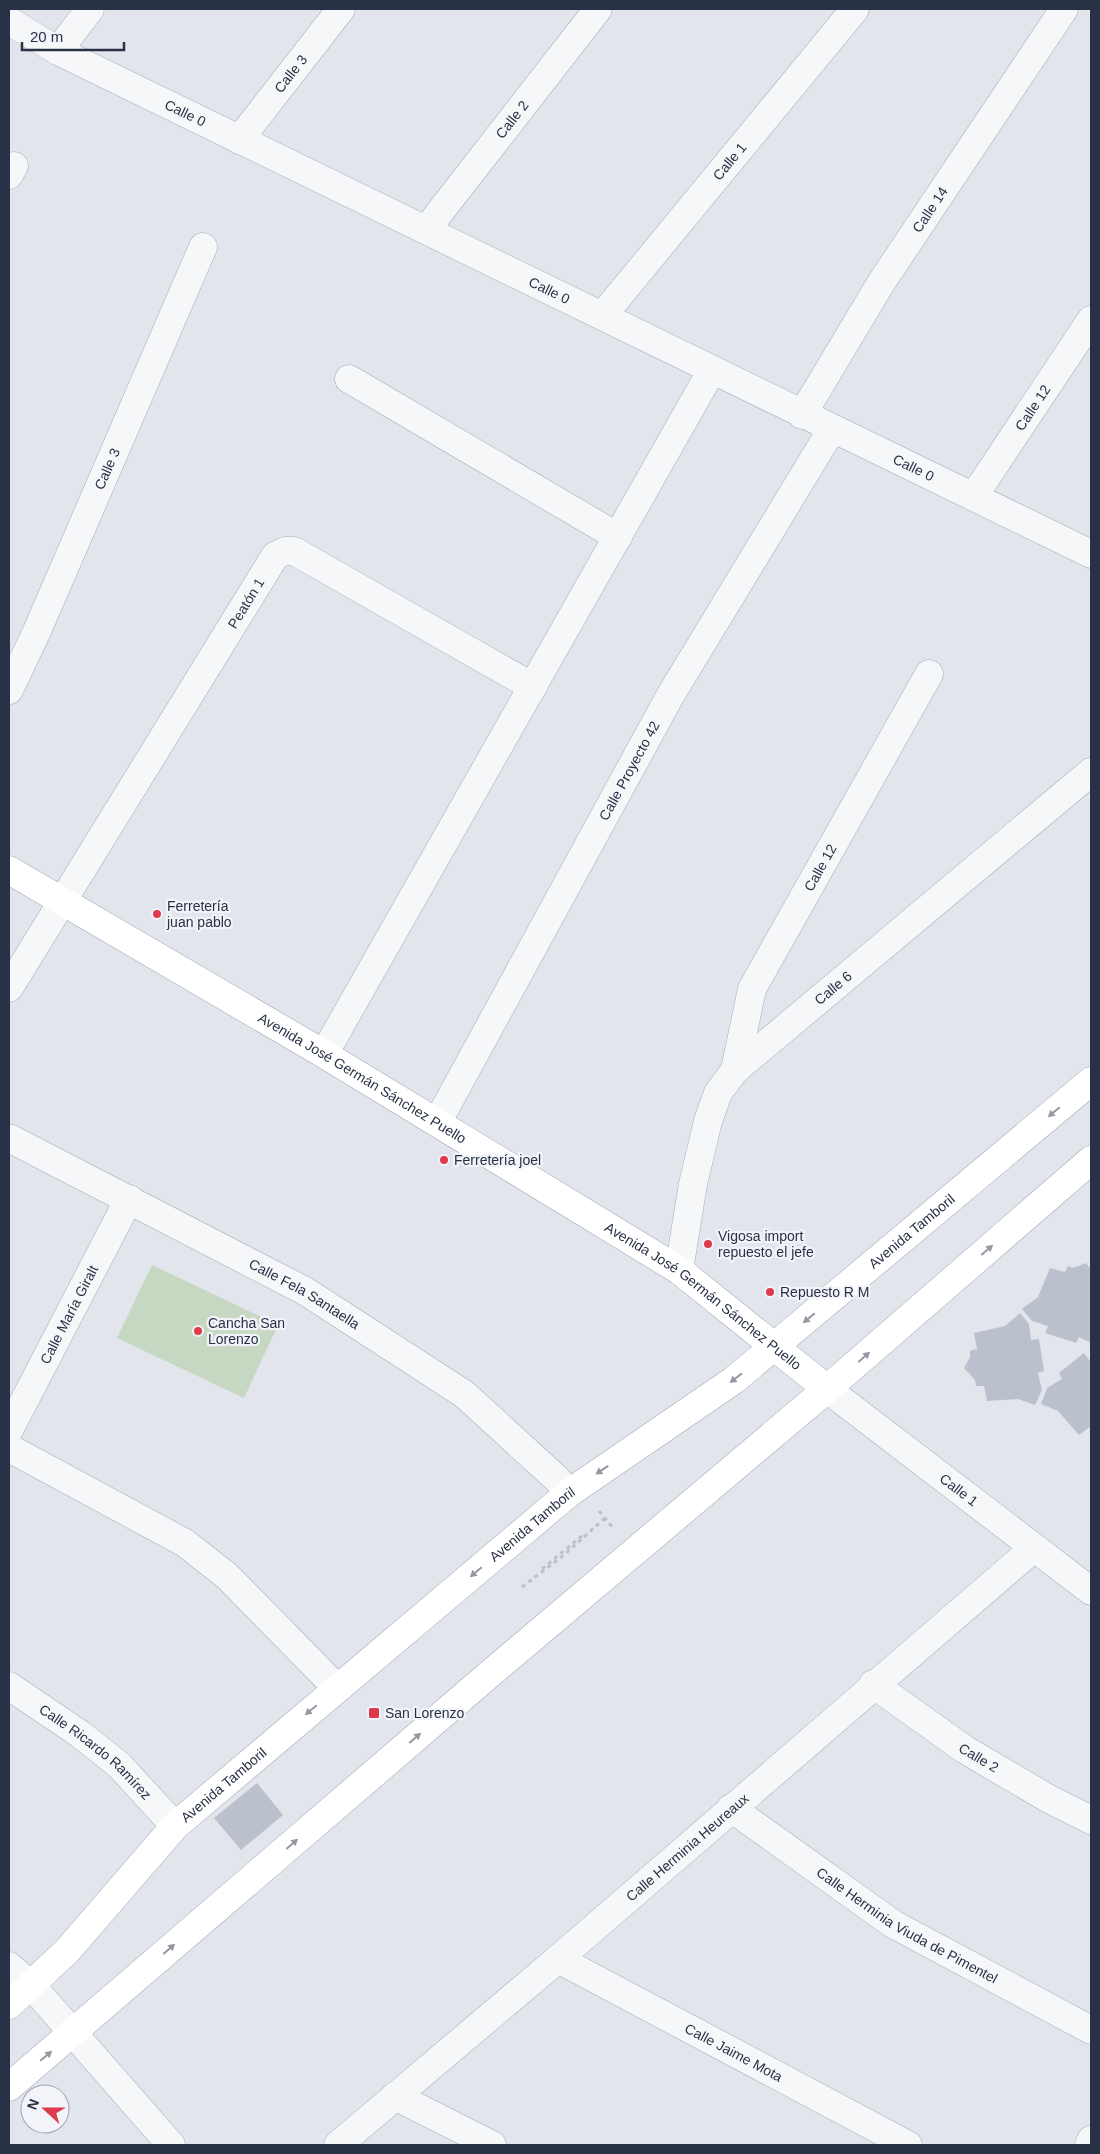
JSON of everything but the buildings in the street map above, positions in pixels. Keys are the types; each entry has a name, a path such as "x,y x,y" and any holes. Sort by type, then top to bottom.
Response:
{"main road":[{"name":"Avenida José Germán Sánchez Puello","path":"9,870 438,1121 679,1270 827,1389"},
{"name":"Avenida Tamboril","path":"9,2005 68,1951 175,1826 574,1490 734,1380 1091,1081"},
{"path":"9,2087 827,1389 1091,1160"}],"street":[{"path":"58,51 90,9"},
{"name":"Calle 3","path":"240,140 341,9"},
{"name":"Calle 2","path":"426,230 598,9"},
{"name":"Calle 1","path":"603,315 855,9"},
{"name":"Calle 14","path":"802,415 881,282 1064,9"},
{"name":"Calle 0","path":"9,21 58,51 603,315 802,415 974,496 1091,554"},
{"name":"Calle 3","path":"9,690 37,631 203,247"},
{"name":"Calle 12","path":"974,496 1091,320"},
{"path":"324,1054 712,370"},
{"path":"349,378 618,537"},
{"name":"Calle Proyecto 42","path":"438,1121 670,696 832,428"},
{"name":"Peatón 1","path":"9,988 274,556 285,551 294,551 533,687"},
{"name":"Calle 12","path":"735,1070 752,989 929,674"},
{"name":"Calle 6","path":"679,1270 693,1184 708,1121 718,1093 735,1070 1091,772"},
{"name":"Calle Fela Santaella","path":"9,1138 305,1291 464,1394 557,1479 574,1490"},
{"name":"Calle María Giralt","path":"9,1430 129,1199"},
{"name":"Calle 1","path":"827,1389 1091,1591"},
{"path":"9,1448 185,1543 227,1576 337,1688"},
{"name":"Calle Herminia Heureaux","path":"338,2145 558,1959 873,1684 1034,1548"},
{"name":"Calle 2","path":"873,1684 964,1749 1049,1799 1091,1820"},
{"name":"Calle Ricardo Ramírez","path":"9,1686 80,1734 119,1765 175,1826"},
{"name":"Calle Herminia Viuda de Pimentel","path":"731,1808 893,1924 1091,2030"},
{"name":"Calle Jaime Mota","path":"558,1959 908,2145"},
{"path":"9,1966 32,1985 171,2145"},
{"path":"395,2096 492,2145"},
{"path":"1089,2145 1091,2140"}],"path":[{"path":"574,1490 605,1518 634,1552"},
{"path":"605,1518 564,1555 522,1587 562,1552 605,1518"}],"green space":[{"name":"Cancha San Lorenzo","path":"152,1265 278,1325 244,1398 117,1338"}],"place":[{"name":"Ferretería juan pablo","path":"157,914"},
{"name":"Ferretería joel","path":"444,1160"},
{"name":"Vigosa import repuesto el jefe","path":"708,1244"},
{"name":"Repuesto R M","path":"770,1292"},
{"name":"Cancha San Lorenzo","path":"198,1331"},
{"name":"San Lorenzo","path":"374,1713"}]}
